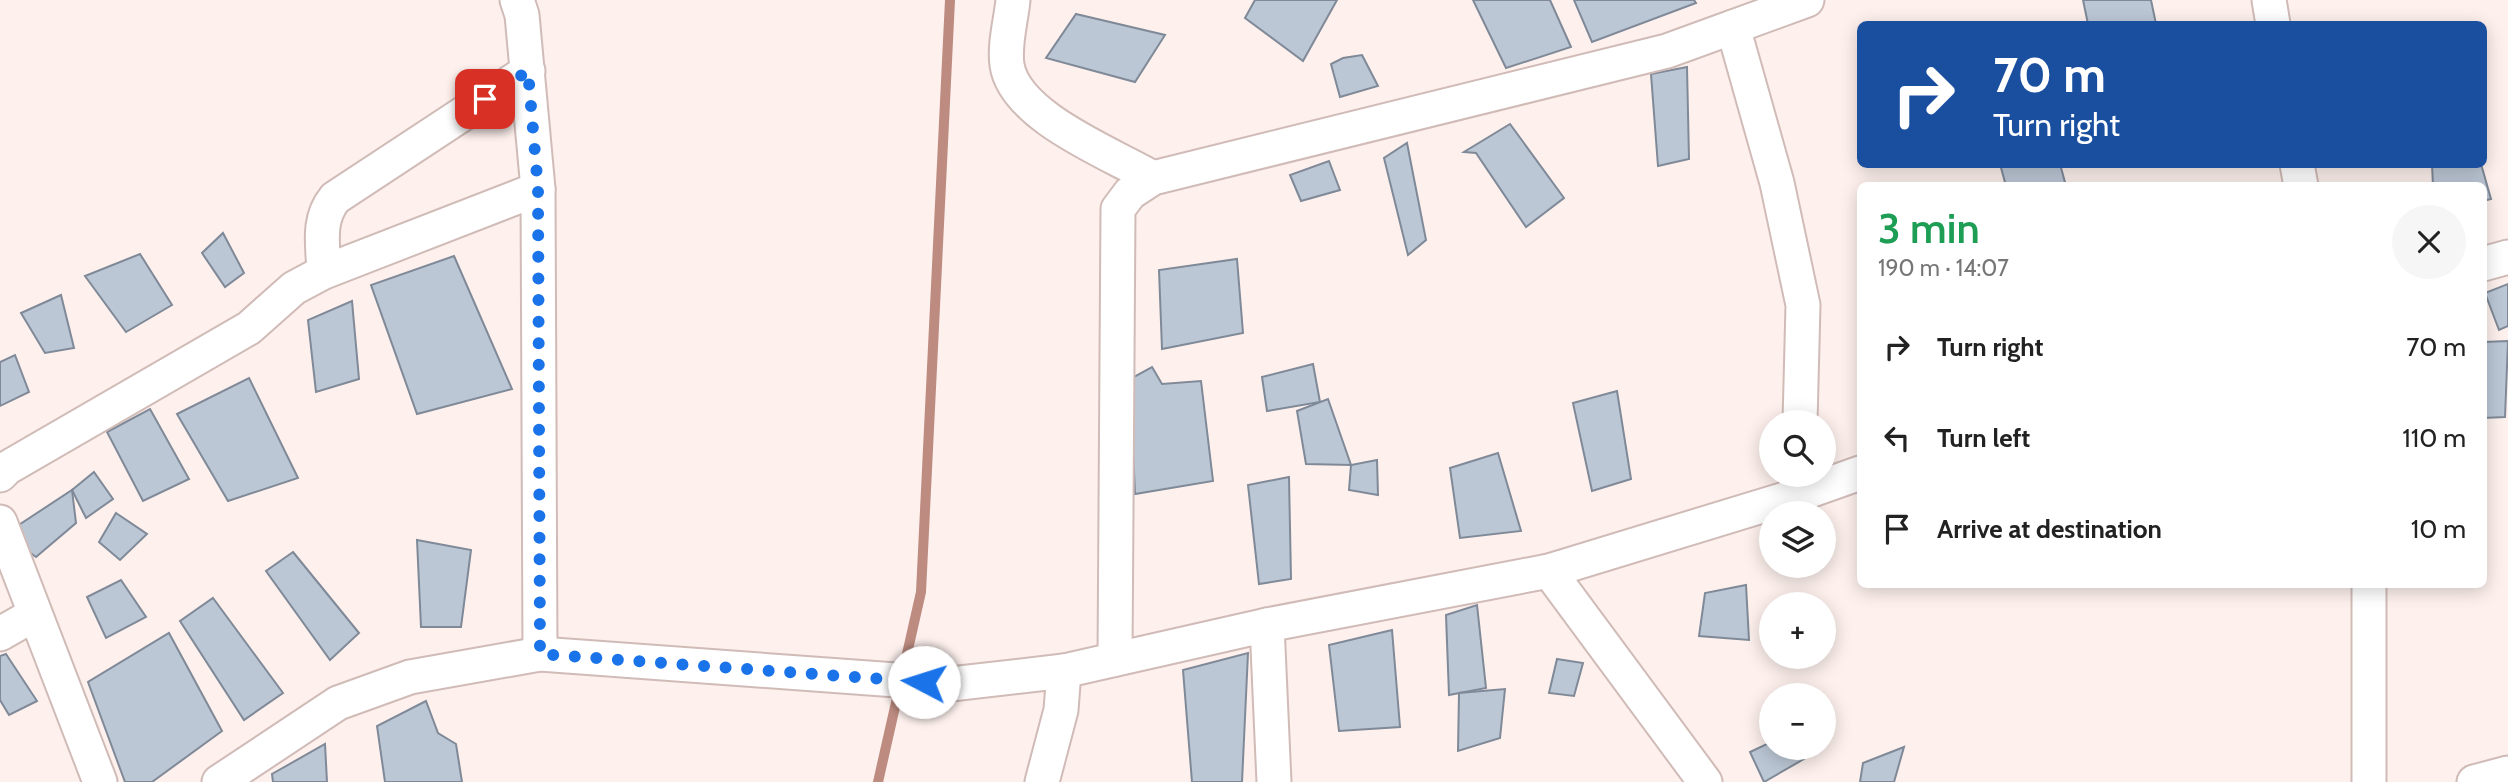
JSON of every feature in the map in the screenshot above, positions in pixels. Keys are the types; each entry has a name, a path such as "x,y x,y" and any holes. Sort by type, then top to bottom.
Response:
{"street":[{"path":"517,0 523,15 538,188 540,654"},
{"path":"1013,0 1007,65 1018,89 1033,108 1153,178"},
{"path":"1115,659 1118,209 1130,193 1153,178 1667,51 1744,16 1807,0"},
{"path":"2269,0 2272,21"},
{"path":"1744,16 1803,305 1800,410"},
{"path":"324,272 322,223 326,210 335,198 528,71"},
{"path":"0,475 7,468 249,328 294,288 324,272 538,188"},
{"path":"2487,263 2508,257"},
{"path":"1836,477 1857,473"},
{"path":"219,782 338,704 410,677 540,654 951,684 1064,671 1268,625 1549,571 1793,487"},
{"path":"0,522 100,782"},
{"path":"1549,571 1705,782"},
{"path":"2369,588 2369,782"},
{"path":"0,634 35,614"},
{"path":"1268,625 1274,782"},
{"path":"1042,782 1061,710 1064,671"},
{"path":"2474,782 2508,773"}],"building":[{"path":"1255,0 1337,0 1303,61 1245,18"},
{"path":"1473,0 1550,0 1571,47 1506,68"},
{"path":"1574,0 1694,0 1696,3 1592,42"},
{"path":"2083,0 2151,0 2155,21 2087,21"},
{"path":"1076,14 1165,35 1135,82 1046,58"},
{"path":"1362,55 1378,86 1340,97 1331,64 1343,58"},
{"path":"1687,67 1689,159 1658,166 1651,74"},
{"path":"1510,124 1564,198 1526,227 1476,153 1464,152"},
{"path":"1407,143 1426,240 1408,255 1384,158"},
{"path":"1329,161 1340,190 1301,201 1290,175"},
{"path":"2001,168 2061,168 2065,182 2005,182"},
{"path":"2432,168 2482,168 2486,182 2433,182"},
{"path":"223,233 244,273 225,287 202,253"},
{"path":"140,254 172,305 126,332 85,276"},
{"path":"454,256 512,389 417,414 371,285"},
{"path":"1237,259 1243,333 1162,349 1159,270"},
{"path":"2508,284 2508,326 2499,330 2487,292"},
{"path":"61,295 74,348 45,353 21,313"},
{"path":"352,301 359,379 316,392 308,320"},
{"path":"2508,341 2505,417 2487,418 2487,342"},
{"path":"15,355 29,392 0,406 0,362"},
{"path":"1313,364 1320,402 1267,411 1262,377"},
{"path":"1152,367 1162,384 1201,381 1213,481 1135,494 1130,379"},
{"path":"249,378 298,478 228,501 177,414"},
{"path":"1617,391 1631,479 1592,491 1573,403"},
{"path":"1328,399 1351,465 1306,464 1297,411"},
{"path":"150,409 189,479 143,501 107,432"},
{"path":"1498,453 1521,531 1460,538 1450,468"},
{"path":"1377,460 1378,495 1349,490 1351,465"},
{"path":"94,472 113,499 86,518 72,490"},
{"path":"1289,477 1291,579 1259,584 1248,485"},
{"path":"72,490 76,523 36,557 5,534"},
{"path":"116,513 147,534 120,560 99,542"},
{"path":"417,540 471,550 461,627 421,627"},
{"path":"293,552 359,633 330,660 266,571"},
{"path":"121,580 146,617 106,638 87,597"},
{"path":"1746,585 1749,640 1699,636 1705,593"},
{"path":"213,598 283,693 244,720 180,621"},
{"path":"1477,605 1486,688 1449,695 1446,615"},
{"path":"1392,630 1400,727 1339,731 1329,645"},
{"path":"169,633 222,731 152,782 125,782 88,682"},
{"path":"1248,653 1242,782 1192,782 1183,670"},
{"path":"6,654 37,701 9,715 0,700 0,656"},
{"path":"1557,659 1583,663 1574,696 1549,693"},
{"path":"1505,689 1500,738 1458,751 1459,693"},
{"path":"426,701 438,733 456,744 462,782 385,782 377,726"},
{"path":"325,744 327,782 273,782 272,774"},
{"path":"1904,747 1894,782 1860,782 1863,763"},
{"path":"1759,748 1759,760 1802,760 1764,782 1750,752"}],"waterway":[{"path":"878,782 921,592 950,0"}],"route":[{"path":"485,99 528,71 538,188 540,654 924,682"}]}
